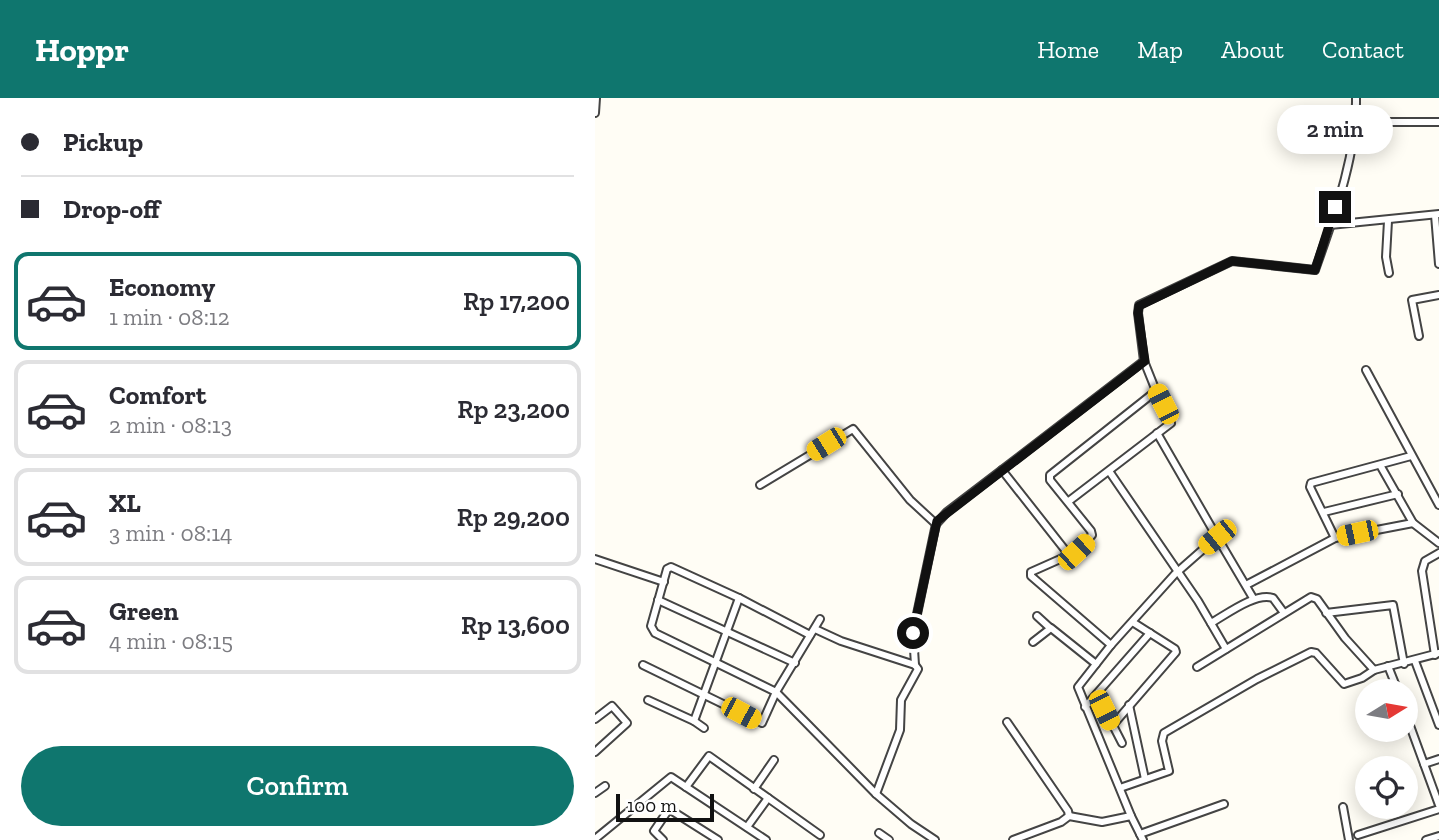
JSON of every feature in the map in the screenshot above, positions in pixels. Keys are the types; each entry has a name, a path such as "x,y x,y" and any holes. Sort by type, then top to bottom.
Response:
{"street":[{"path":"1069,501 1171,421 1145,361 1139,306 1232,261 1315,270 1330,225 1356,122 1356,98"},
{"path":"595,113 596,100"},
{"path":"1356,122 1439,122"},
{"path":"1330,225 1437,215 1439,264"},
{"path":"1388,221 1386,257 1389,273"},
{"path":"1419,336 1412,300 1439,295"},
{"path":"876,794 900,730 901,700 918,670 915,665 913,633 936,524 947,512 1145,361"},
{"path":"1366,370 1439,505"},
{"path":"1111,645 1031,576 1031,572 1076,552 1092,534 1051,480 1052,472 1156,391"},
{"path":"760,485 853,429 910,500 936,524"},
{"path":"1157,433 1253,598"},
{"path":"1335,538 1310,487 1311,483 1411,456"},
{"path":"1380,465 1413,523 1439,543"},
{"path":"1002,470 1069,555"},
{"path":"1109,471 1178,572 1226,649"},
{"path":"1324,512 1398,494"},
{"path":"1246,585 1335,538 1413,523"},
{"path":"1217,537 1178,572 1111,645 1078,687 1141,837 1224,804"},
{"path":"1120,788 1169,771 1162,741 1164,733 1257,679 1311,652 1317,653 1345,684 1374,670 1437,654 1422,572 1425,561 1439,553"},
{"path":"595,559 664,582"},
{"path":"915,665 813,632 671,567 667,569 651,626 653,631 776,692 876,794 911,824 936,840"},
{"path":"1211,623 1253,598 1269,596 1284,613"},
{"path":"1197,667 1311,597 1317,599 1374,670"},
{"path":"694,721 739,598"},
{"path":"658,600 795,663"},
{"path":"1326,613 1393,606 1404,664"},
{"path":"1037,616 1095,664"},
{"path":"643,665 760,724 820,619"},
{"path":"1112,726 1176,652 1134,623"},
{"path":"1033,642 1049,627"},
{"path":"1085,707 1150,633"},
{"path":"1415,661 1439,725"},
{"path":"1387,667 1392,679"},
{"path":"1097,694 1122,743"},
{"path":"648,700 704,728"},
{"path":"1129,705 1145,779"},
{"path":"595,719 612,706 627,723 595,752"},
{"path":"1007,722 1069,816"},
{"path":"1343,807 1349,837 1439,807 1416,742"},
{"path":"686,786 709,756 820,835"},
{"path":"1424,764 1439,759"},
{"path":"754,789 774,760"},
{"path":"595,839 671,777 766,840"},
{"path":"595,793 605,786"},
{"path":"747,827 768,798"},
{"path":"663,840 654,831 669,809 717,840"},
{"path":"1069,816 1102,822 1131,816"},
{"path":"1013,840 1062,822 1069,816"},
{"path":"879,833 888,840"},
{"path":"1359,835 1367,840"},
{"path":"1426,840 1439,836"}],"route":[{"path":"913,633 937,521 1145,361 1139,306 1229,261 1315,270 1335,207"}]}
